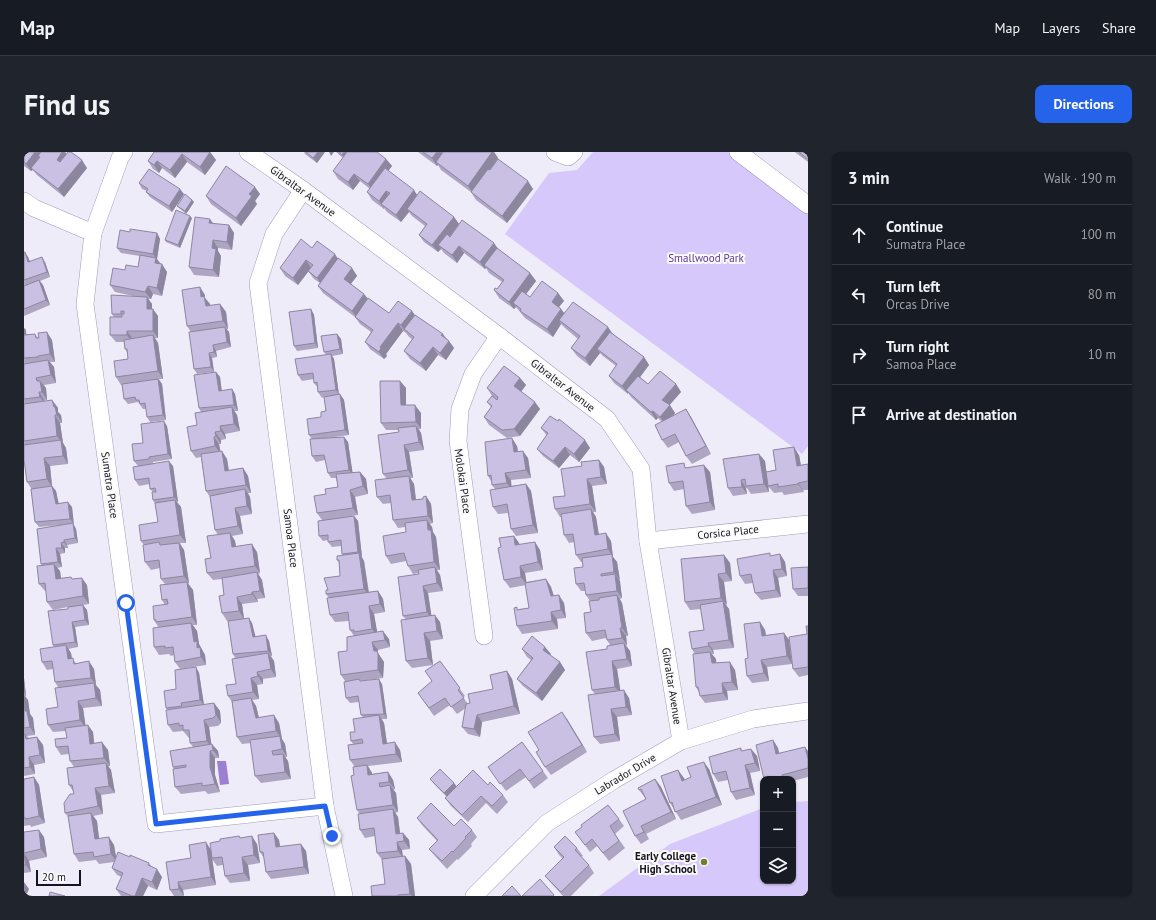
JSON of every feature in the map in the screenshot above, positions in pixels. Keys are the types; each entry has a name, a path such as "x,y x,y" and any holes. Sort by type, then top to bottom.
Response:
{"street":[{"name":"Sumatra Place","path":"124,152 120,158 93,233 85,304 156,824 325,806"},
{"name":"Gibraltar Avenue","path":"248,152 303,190 499,336 607,419 641,469 648,541 681,740"},
{"path":"738,152 808,205"},
{"name":"Samoa Place","path":"303,190 274,234 258,283 325,806 344,896"},
{"path":"24,201 34,208 93,233"},
{"name":"Molokai Place","path":"484,636 458,441 460,409 473,374 499,336"},
{"name":"Corsica Place","path":"648,541 808,524"},
{"name":"Labrador Drive","path":"474,896 547,823 614,780 681,740 753,719 808,711"}],"green space":[{"name":"Smallwood Park","path":"593,152 731,152 808,208 808,446 802,454 505,234 549,173 577,170"},
{"name":"Early College High School","path":"808,801 808,896 599,896 670,844 760,809 760,884 796,884 796,802"}],"shaded area":[{"path":"217,761 226,761 229,784 220,785"}],"building":[{"path":"24,152 35,152 26,164 24,162"},
{"path":"41,152 62,152 57,160 60,162 68,152 71,152 82,160 58,189 31,168 40,157 38,156"},
{"path":"154,152 210,152 200,167 182,154 170,170 157,161 154,165 148,161"},
{"path":"306,152 318,152 313,158"},
{"path":"347,152 377,152 386,159 368,184 354,174 348,182 333,171"},
{"path":"423,152 437,152 432,158"},
{"path":"443,152 492,152 468,186 436,162"},
{"path":"799,152 808,152 808,159"},
{"path":"498,159 528,181 502,216 471,192 488,169 490,170"},
{"path":"226,166 255,187 249,194 252,196 236,218 206,196"},
{"path":"385,168 414,190 396,215 381,204 390,193 386,191 379,201 367,192"},
{"path":"149,169 180,189 169,206 146,192 148,189 139,183"},
{"path":"420,191 454,217 432,245 419,235 427,224 407,209"},
{"path":"185,194 192,200 185,211 177,206"},
{"path":"176,210 190,216 178,245 165,240"},
{"path":"195,217 210,219 209,223 229,225 227,242 213,240 212,248 216,249 213,270 189,267"},
{"path":"462,220 494,243 480,262 459,246 452,255 438,245 447,234 450,237"},
{"path":"130,229 157,233 153,254 117,248 120,230 130,232"},
{"path":"301,239 312,248 317,241 335,254 317,278 308,271 313,265 306,260 293,278 280,268"},
{"path":"497,248 530,273 509,302 494,290 495,288 497,289 504,280 484,265"},
{"path":"24,252 28,262 42,257 47,272 24,280"},
{"path":"140,255 156,258 155,263 162,264 157,288 148,286 145,292 110,285 113,268 125,270 126,265 138,267"},
{"path":"338,258 352,268 344,279 364,294 352,311 318,286"},
{"path":"39,280 46,300 24,309 24,286"},
{"path":"542,281 558,293 552,302 561,309 547,329 520,311 521,309 513,303 522,291 530,297"},
{"path":"200,287 201,297 204,296 206,306 220,304 223,321 187,326 182,290"},
{"path":"111,295 147,297 147,309 153,309 153,331 127,331 127,335 110,335 110,317 122,317 122,314 124,314 124,311 121,311 121,314 112,314"},
{"path":"368,298 389,313 398,301 412,311 401,325 398,323 380,347 379,352 365,342 373,330 355,317"},
{"path":"573,302 608,327 585,358 571,348 580,336 559,320"},
{"path":"311,309 315,343 294,346 289,312"},
{"path":"415,315 443,334 441,335 449,341 440,353 433,347 420,363 404,351 414,337 404,329"},
{"path":"225,327 227,342 213,345 214,352 209,353 211,367 194,369 189,332"},
{"path":"47,332 50,354 24,358 24,335 35,334 36,338 39,338 38,333"},
{"path":"610,332 644,357 622,386 609,376 617,364 597,349"},
{"path":"337,334 340,349 324,352 321,336"},
{"path":"153,335 158,371 116,377 114,361 128,359 124,340"},
{"path":"331,354 336,390 318,392 317,382 314,383 313,373 298,375 295,359"},
{"path":"48,360 51,375 36,378 37,381 40,381 42,392 39,392 40,397 24,399 24,364"},
{"path":"504,366 520,378 514,386 535,402 514,429 502,430 484,417 492,406 487,402 492,396 497,400 498,397 487,388"},
{"path":"660,371 676,384 662,400 670,405 660,417 653,411 651,412 626,390 638,376 648,384"},
{"path":"216,372 219,391 232,389 234,405 199,408 194,375"},
{"path":"158,379 163,415 147,417 145,403 140,404 139,400 136,400 135,397 124,399 122,384"},
{"path":"380,381 400,381 401,405 415,405 416,422 381,423"},
{"path":"340,394 345,430 309,435 307,419 321,417 321,412 326,411 324,397"},
{"path":"52,400 57,415 55,415 57,436 24,441 24,404"},
{"path":"232,407 234,424 220,426 221,431 215,432 215,446 191,451 187,427 197,425 195,413"},
{"path":"686,409 706,446 686,456 675,434 662,440 655,425"},
{"path":"550,416 558,421 559,419 585,440 574,454 565,447 553,461 537,449 548,433 541,428"},
{"path":"164,421 168,454 134,461 132,444 143,443 141,424"},
{"path":"416,426 419,442 404,445 408,470 383,474 378,435 399,432 398,428"},
{"path":"344,437 349,470 328,473 324,455 312,456 310,439"},
{"path":"512,438 514,452 523,451 526,470 505,473 507,483 492,485 491,475 488,476 485,442"},
{"path":"61,440 63,456 44,458 47,479 27,482 24,460 24,445"},
{"path":"794,447 797,466 808,464 808,481 778,487 778,484 768,486 766,472 776,470 773,450"},
{"path":"222,451 225,471 243,468 246,485 206,491 201,454"},
{"path":"759,454 764,484 746,486 745,479 741,480 742,487 728,488 723,459"},
{"path":"599,460 601,477 587,479 590,504 555,509 553,497 565,496 561,469 582,466 581,462"},
{"path":"169,461 174,497 153,500 152,492 156,492 155,488 150,489 149,478 135,480 133,467"},
{"path":"684,463 685,468 704,465 710,502 686,506 683,481 669,483 666,466"},
{"path":"360,472 363,486 350,490 353,508 317,513 314,496 326,494 325,489 338,487 336,474"},
{"path":"409,476 412,500 423,499 423,497 426,496 428,516 393,520 390,495 377,497 375,480"},
{"path":"526,484 533,525 511,529 507,504 493,507 490,490"},
{"path":"52,486 56,504 68,502 70,519 35,522 31,489"},
{"path":"245,489 247,506 235,508 238,526 215,530 210,496"},
{"path":"175,500 180,535 141,541 139,525 158,522 155,503"},
{"path":"591,509 595,535 606,533 608,549 576,555 573,534 564,535 561,514"},
{"path":"354,516 358,552 342,554 341,540 328,542 328,535 319,536 318,521"},
{"path":"427,520 428,530 431,530 434,562 408,566 404,553 386,556 383,536 406,532 405,523"},
{"path":"73,523 75,538 64,540 64,542 61,543 62,548 56,548 58,562 41,564 37,529"},
{"path":"230,533 232,547 252,544 255,566 207,573 205,559 211,558 207,536"},
{"path":"514,536 515,545 535,542 538,562 520,566 521,577 504,580 498,548 501,547 499,538"},
{"path":"159,542 160,545 179,543 184,576 161,579 159,560 145,562 143,545"},
{"path":"359,553 364,589 326,594 326,590 328,590 324,578 340,576 339,560 337,560 337,556"},
{"path":"770,553 770,556 780,554 782,569 773,570 776,590 755,593 751,574 740,576 737,559"},
{"path":"612,554 614,572 601,574 601,576 615,574 617,591 586,595 584,583 576,584 574,568 583,567 582,558"},
{"path":"724,555 726,573 718,574 721,598 685,602 681,559"},
{"path":"54,564 56,579 71,577 72,579 82,578 83,596 47,602 45,583 39,584 37,566"},
{"path":"435,567 437,583 423,586 427,612 403,616 398,577 419,574 418,570"},
{"path":"808,567 808,588 793,589 791,568"},
{"path":"257,572 260,591 237,597 239,611 222,613 219,596 224,595 222,578"},
{"path":"546,579 551,596 559,595 561,610 551,612 552,621 517,626 514,608 517,607 517,610 529,608 525,583"},
{"path":"187,582 192,617 156,622 156,620 154,620 153,606 168,604 167,599 162,600 160,585"},
{"path":"378,591 380,604 369,606 372,629 354,632 354,630 350,630 348,612 330,615 327,598"},
{"path":"617,595 622,638 607,640 605,630 586,633 584,613 591,612 589,601"},
{"path":"723,601 729,640 708,643 709,646 692,649 689,632 704,630 700,605"},
{"path":"83,605 85,620 72,622 75,642 53,645 48,611 68,609 68,607"},
{"path":"435,615 437,631 424,633 428,658 406,661 401,620"},
{"path":"249,618 253,637 266,635 268,651 233,654 228,621"},
{"path":"760,622 762,636 784,633 787,656 761,660 764,673 747,676 745,659 748,658 744,624"},
{"path":"191,623 194,642 197,641 197,648 200,647 201,657 175,662 173,647 154,647 153,628"},
{"path":"806,626 808,626 808,667 793,669 789,637 807,634"},
{"path":"383,631 385,640 372,642 374,651 377,651 378,654 378,670 341,675 338,652 347,651 347,637"},
{"path":"532,636 545,647 543,650 560,662 536,693 517,679 533,658 522,649"},
{"path":"624,643 627,659 612,661 615,687 592,690 586,652 607,649 607,646"},
{"path":"66,645 68,659 73,658 74,664 89,661 91,678 55,682 52,661 42,662 40,649"},
{"path":"710,652 712,663 730,662 732,682 722,683 723,693 700,696 698,687 696,687 693,654"},
{"path":"268,653 271,669 257,672 258,676 251,678 253,692 228,696 226,685 236,684 232,659"},
{"path":"440,661 460,688 458,690 464,698 451,707 445,698 429,708 418,693 432,681 425,671"},
{"path":"196,667 200,700 181,703 182,706 166,708 164,691 176,689 175,670"},
{"path":"507,671 514,706 477,715 474,729 462,727 466,704 470,703 468,694 493,689 490,675"},
{"path":"359,679 360,681 379,679 384,714 361,715 358,696 346,698 344,682"},
{"path":"94,683 96,698 78,701 80,720 48,725 46,709 58,707 55,688"},
{"path":"624,690 626,707 611,709 615,734 594,737 588,695"},
{"path":"251,698 256,718 274,715 276,731 237,737 232,701"},
{"path":"24,702 30,727 24,728"},
{"path":"214,703 216,715 213,718 204,720 207,741 190,743 189,730 183,730 183,725 179,726 179,723 168,725 166,710"},
{"path":"562,712 582,745 545,767 536,752 539,750 528,732"},
{"path":"379,715 383,744 395,742 396,754 350,760 348,745 363,743 362,739 351,741 350,732 355,732 353,719"},
{"path":"88,725 90,744 102,742 104,758 70,761 68,746 56,747 55,739 67,738 65,728"},
{"path":"24,734 26,739 37,737 40,755 29,757 30,767 24,768"},
{"path":"280,736 282,749 272,751 273,755 283,754 285,772 255,776 250,740"},
{"path":"773,740 776,754 805,747 808,759 808,768 782,776 763,776 756,745"},
{"path":"522,742 543,771 529,781 520,769 500,784 488,767"},
{"path":"212,744 213,750 210,751 210,767 215,784 202,786 202,783 175,787 173,769 186,767 186,765 173,767 170,751"},
{"path":"741,748 741,751 751,749 755,763 745,765 750,788 731,792 726,771 713,774 709,757"},
{"path":"704,762 716,797 675,812 672,802 670,803 661,776 678,770 682,781 691,777 687,767"},
{"path":"106,763 109,786 95,788 98,806 65,813 64,803 70,794 74,794 72,785 69,785 67,768"},
{"path":"367,765 368,775 388,772 389,782 379,783 380,787 390,785 393,805 357,810 351,776 354,775 353,767"},
{"path":"440,769 454,783 444,793 430,779"},
{"path":"473,770 488,785 490,782 503,795 492,806 481,796 462,815 445,798"},
{"path":"34,777 39,816 26,819 24,818 24,779"},
{"path":"655,779 671,812 641,826 644,832 635,836 623,811 646,799 641,789 639,790 638,788"},
{"path":"431,803 454,826 461,819 472,830 453,852 452,851 442,861 429,849 438,840 417,818"},
{"path":"608,805 619,819 610,826 619,841 603,853 592,839 585,845 575,832 582,827 581,825"},
{"path":"393,809 396,834 403,833 404,841 397,842 398,851 377,853 374,828 360,830 358,814"},
{"path":"91,813 95,839 109,837 111,854 94,857 93,852 74,854 68,816"},
{"path":"39,830 41,849 24,853 24,832"},
{"path":"274,833 276,847 301,844 304,867 266,872 263,852 260,852 258,835"},
{"path":"239,836 240,838 252,836 254,855 242,857 244,873 225,876 222,857 212,858 210,843 220,841 220,839"},
{"path":"565,836 577,848 575,850 589,865 561,892 545,876 564,857 554,847"},
{"path":"206,842 211,877 178,882 179,889 170,890 166,862 191,858 189,845"},
{"path":"118,852 149,863 148,865 157,869 152,882 142,878 135,896 116,889 123,873 112,868"},
{"path":"24,854 26,865 24,865"},
{"path":"405,856 410,894 398,896 372,896 371,886 385,884 382,859"},
{"path":"540,879 554,895 553,896 522,896"},
{"path":"512,886 521,896 502,896"},
{"path":"50,892 65,896 49,896"}],"place":[{"name":"Early College High School","path":"704,862"}],"route":[{"path":"126,603 156,824 325,806 332,836"}]}
